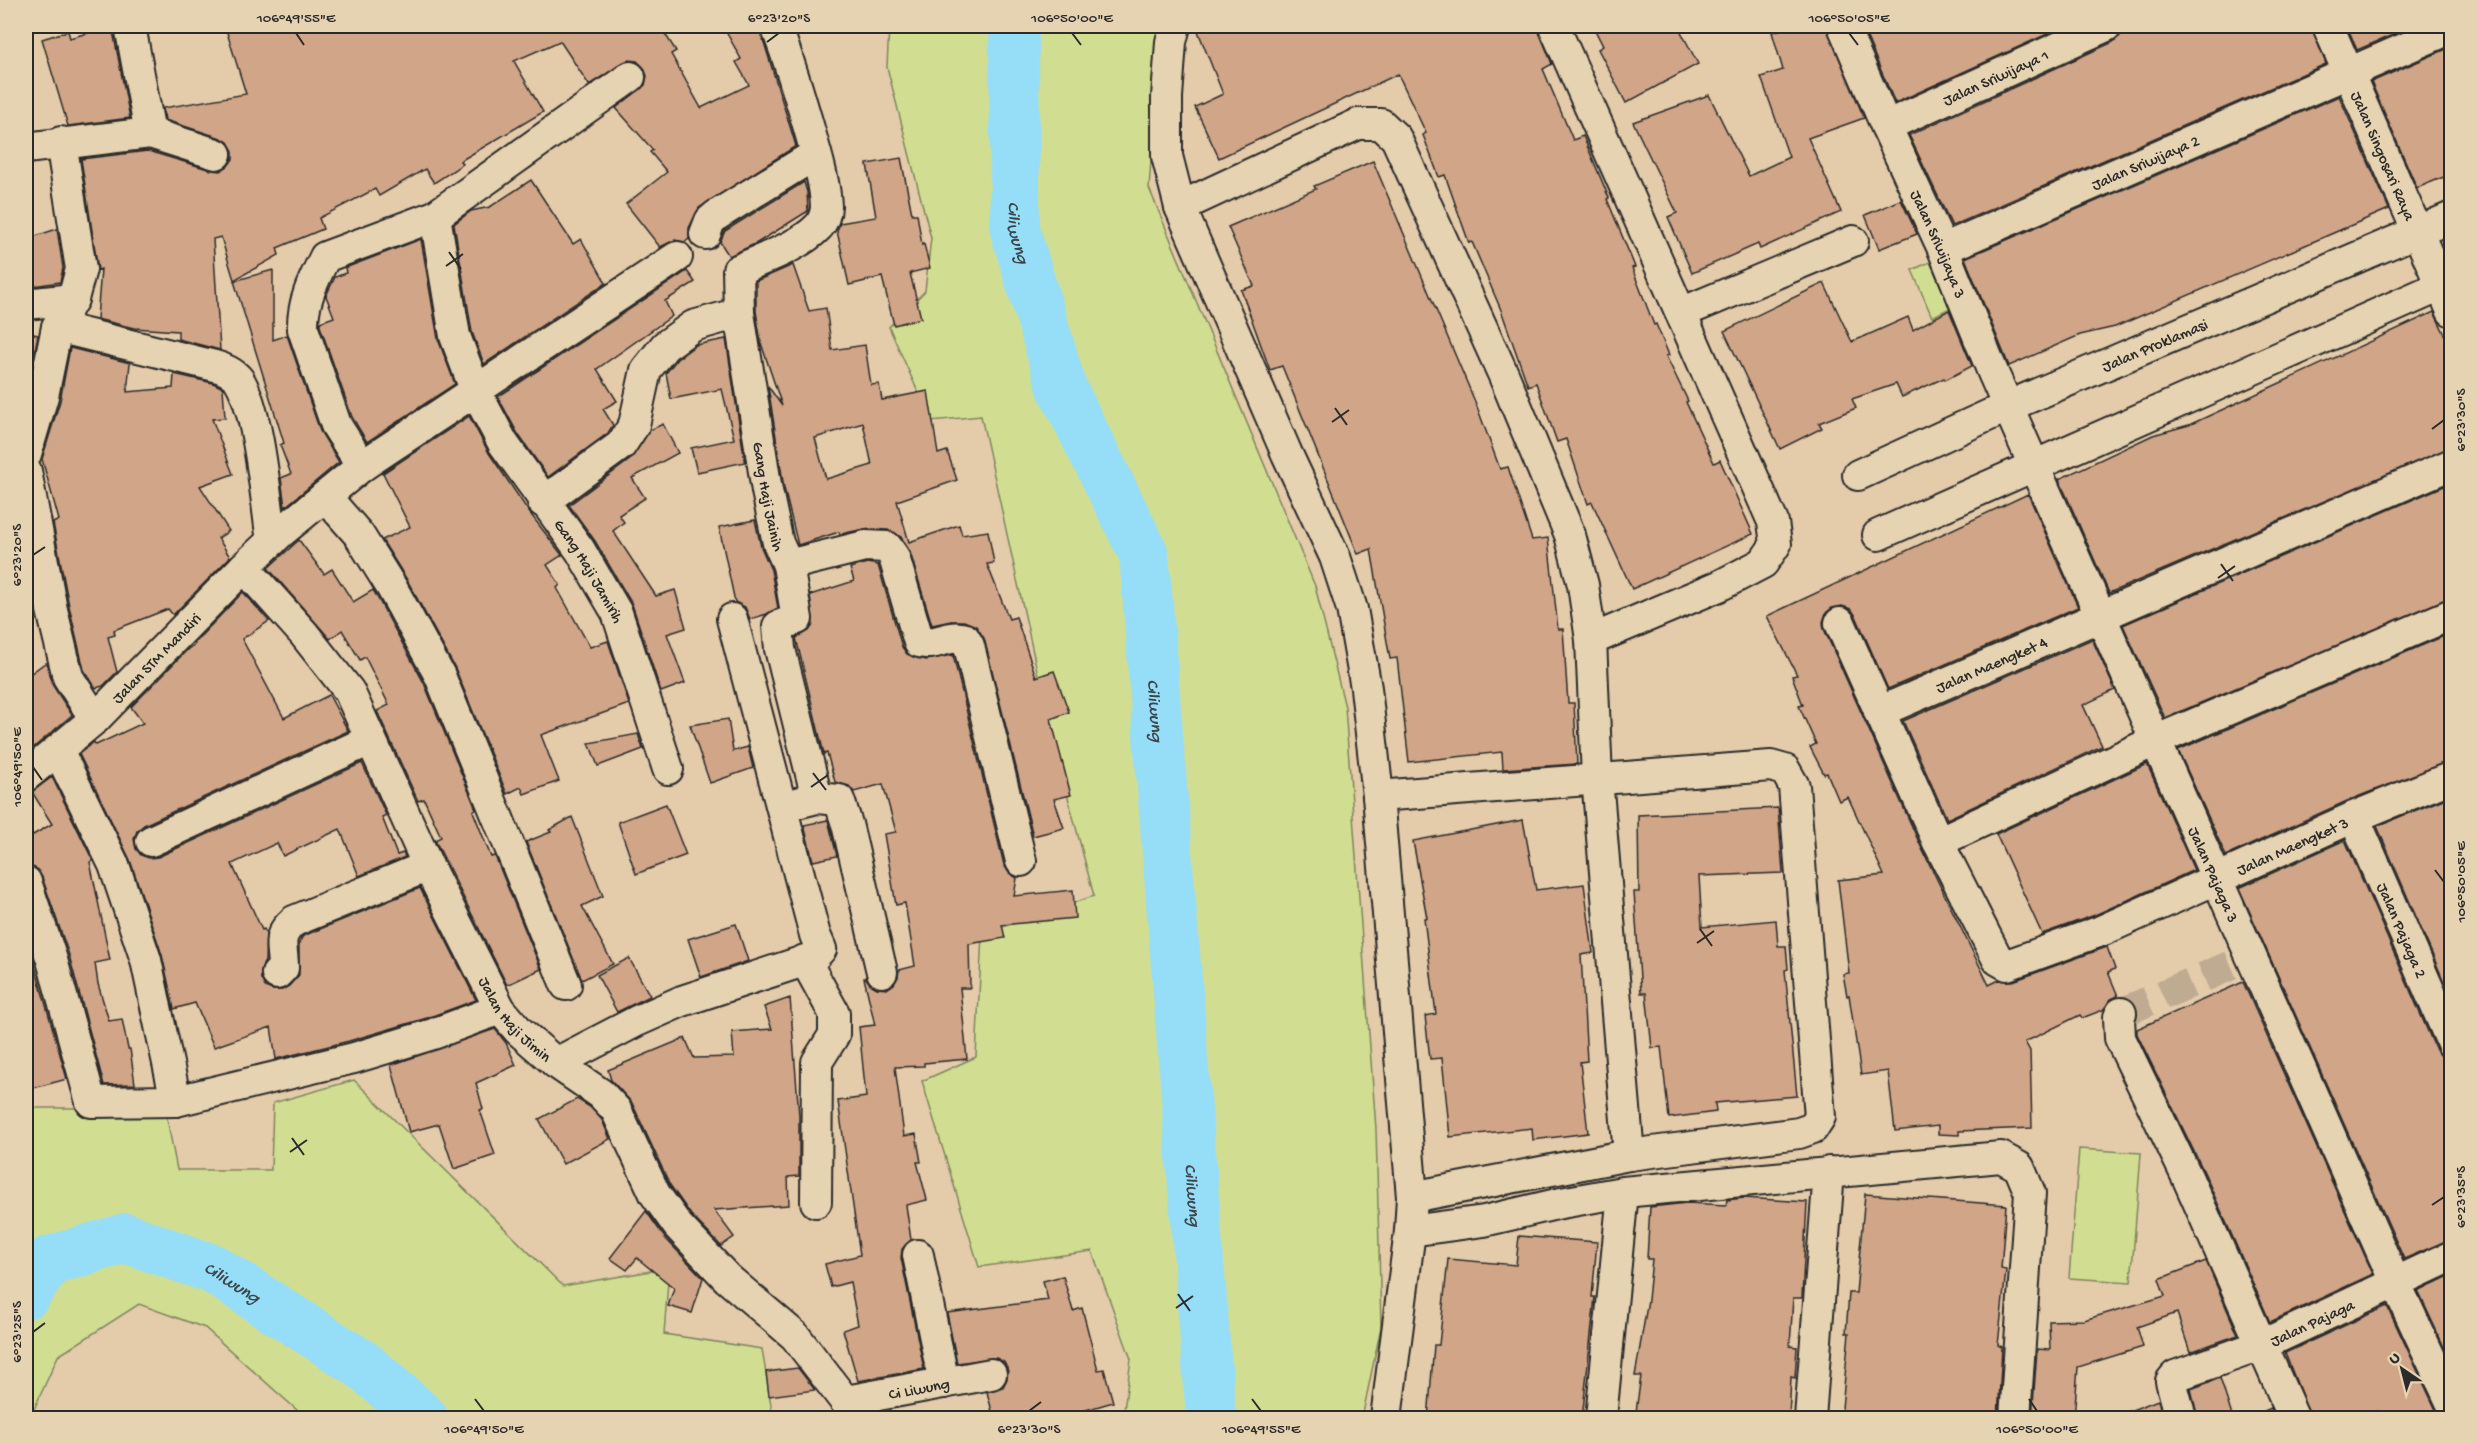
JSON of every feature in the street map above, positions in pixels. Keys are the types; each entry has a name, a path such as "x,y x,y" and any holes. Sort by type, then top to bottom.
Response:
{"street":[{"path":"130,26 150,133"},
{"path":"705,234 710,222 717,215 816,154 793,69 776,26"},
{"path":"1175,26 1171,42 1167,97 1167,156 1180,207 1287,454 1335,557 1352,609 1366,688 1378,796 1412,1197 1410,1231 1386,1419"},
{"path":"1554,26 1773,522 1776,544 1763,563 1719,586 1591,640"},
{"name":"Jalan Sriwijaya 3","path":"1843,26 1943,249 2034,464"},
{"name":"Jalan Sriwijaya 1","path":"1886,126 2106,26"},
{"name":"Jalan Singosari Raya","path":"2328,26 2417,233 2448,292"},
{"name":"Jalan Sriwijaya 2","path":"1943,249 2451,28"},
{"path":"362,466 336,425 303,329 302,316 309,289 325,257 435,216 630,77"},
{"path":"1180,207 1358,124 1381,124 1396,138 1504,376 1570,535 1583,585 1591,640 1598,778 1629,1155"},
{"path":"26,148 150,133 216,154"},
{"path":"26,453 43,396 57,327 73,299 81,268 61,142"},
{"name":"Gang Haji Jainih","path":"816,154 826,207 819,226 800,240 738,270 739,313 767,491 778,543 788,565 865,546 887,547 894,557 919,642 932,645 953,638 965,639 969,646 1021,861"},
{"name":"Gang Haji Jamirih","path":"435,216 455,336 476,392 503,443 543,502 580,550 617,613 668,769"},
{"name":"Jalan Proklamasi","path":"1858,475 2008,406 2451,217"},
{"path":"1681,313 1853,241"},
{"name":"Jalan STM Mandiri","path":"26,776 95,719 243,567 362,466 677,257"},
{"path":"1878,535 2034,464 2221,384 2448,292"},
{"path":"26,304 73,299"},
{"path":"543,502 621,445 634,425 646,370 665,346 693,326 739,313"},
{"path":"57,327 224,369 238,378 251,410 276,537"},
{"name":"Jalan Pajaga 3","path":"2034,464 2219,880 2244,960 2451,1404"},
{"name":"Jalan Maengket 4","path":"1879,712 2451,464"},
{"path":"26,471 52,610 68,677 95,719"},
{"path":"325,496 359,535 392,588 440,676 566,986"},
{"path":"788,565 797,619 778,626 780,649 817,798"},
{"name":"Jalan Haji Jimin","path":"243,567 330,665 349,691 428,866 500,1009 519,1031 556,1063 601,1094 616,1110 655,1194 678,1226 727,1278 795,1336 852,1410"},
{"path":"1840,623 1938,842 2157,740 2451,614"},
{"path":"556,1063 637,1021 682,1001 813,958 821,950 815,935 783,806 732,619"},
{"path":"151,841 370,740"},
{"path":"58,750 114,865 146,960 176,1101"},
{"path":"1378,796 1771,766 1785,770 1794,786 1820,1117 1813,1128 1799,1133 1629,1155 1412,1197"},
{"name":"Jalan Maengket 3","path":"1938,842 1998,960 2007,965 2101,932 2354,817 2451,777"},
{"path":"783,806 817,798 839,800 847,824 882,972"},
{"name":"Jalan Pajaga 2","path":"2354,817 2451,1043"},
{"path":"277,974 283,968 280,938 284,930 294,921 428,866"},
{"path":"26,882 52,960 91,1102 176,1101 354,1058 433,1034 500,1009"},
{"path":"805,960 834,1013 834,1035 817,1062 816,1202"},
{"path":"2121,1013 2119,1017 2120,1038 2188,1179 2294,1419"},
{"path":"1410,1231 1484,1221 1561,1203 1623,1192 2001,1157 2019,1167 2030,1193 2015,1419"},
{"path":"1810,1419 1829,1172"},
{"path":"1601,1419 1623,1192"},
{"path":"918,1255 944,1383"},
{"name":"Jalan Pajaga","path":"2181,1419 2171,1381 2175,1376 2262,1345 2451,1256"},
{"name":"Ci Liwung","path":"852,1410 944,1383 991,1374"}],"green space":[{"path":"889,26 1160,26 1149,188 1315,586 1345,707 1376,1129 1381,1327 1362,1418 1123,1418 1131,1359 1092,1251 979,1267 922,1081 976,1057 982,934 1094,896 1049,725 981,416 931,421 889,327 925,291 931,238 887,67"},
{"path":"1930,262 1950,308 1932,317 1912,270"},
{"path":"354,1080 563,1286 669,1268 664,1334 762,1349 773,1418 306,1418 205,1328 139,1304 58,1356 30,1418 26,1418 26,1108 165,1108 177,1170 271,1170 273,1103"},
{"path":"2079,1149 2141,1153 2131,1282 2069,1278"}],"building":[{"path":"112,26 130,118 68,126 42,39 68,31 70,38"},
{"path":"225,26 660,26 676,51 671,54 701,108 749,85 736,62 741,59 723,26 759,26 796,146 699,208 689,228 689,239 685,242 675,240 660,247 626,204 667,172 650,152 653,150 616,108 645,85 647,76 644,68 637,61 628,60 589,85 560,41 514,61 543,112 460,161 463,164 434,183 425,169 379,196 375,189 319,218 323,229 277,248 279,255 234,280 221,237 213,239 220,350 178,339 178,331 134,328 97,319 101,269 98,270 81,159 148,151 211,170 220,171 228,166 233,159 233,151 228,142 165,120 163,108 246,94"},
{"path":"1196,26 1537,26 1552,64 1543,69 1573,140 1583,136 1635,267 1632,268 1654,325 1656,324 1669,355 1666,356 1714,463 1720,460 1753,534 1632,589 1592,502 1588,504 1566,439 1557,442 1536,383 1528,386 1501,310 1472,242 1469,243 1445,175 1439,177 1423,135 1426,133 1398,74 1219,158 1195,107 1223,94"},
{"path":"1593,26 1678,26 1698,64 1626,103 1598,49 1603,46"},
{"path":"1793,26 1826,26 1864,118 1808,138 1841,212 1760,249 1758,244 1692,273 1668,217 1677,213 1633,122 1709,95 1749,176 1789,157 1761,77 1783,70 1772,32"},
{"path":"1862,26 2065,26 1895,103"},
{"path":"2123,26 2311,26 2326,64 1952,226 1909,135 2113,42 2120,36"},
{"path":"2347,26 2414,26 2357,50"},
{"path":"2451,47 2451,174 2417,188 2371,82"},
{"path":"2339,96 2389,209 2115,327 2080,335 2009,366 1965,258"},
{"path":"901,158 912,214 917,214 922,245 924,244 930,268 910,273 921,318 894,325 882,277 849,285 837,231 840,223 876,217 867,164"},
{"path":"1373,161 1476,404 1500,469 1508,467 1532,540 1548,538 1558,629 1563,629 1568,703 1574,703 1577,764 1503,769 1502,752 1409,762 1397,658 1390,659 1371,549 1358,554 1282,366 1270,370 1241,290 1254,286 1228,227 1316,189 1314,186"},
{"path":"531,180 573,244 581,239 606,283 484,364 472,332 454,224 471,211 490,207"},
{"path":"804,182 808,211 757,243 729,256 720,242 725,231"},
{"path":"1901,200 1917,234 1879,249 1865,215"},
{"path":"57,229 63,268 60,282 26,287 26,239"},
{"path":"421,239 438,339 455,384 367,442 352,417 320,326 320,322 334,317 326,296 335,277 346,273 345,268"},
{"path":"793,265 809,311 826,308 832,350 865,345 871,385 879,384 882,400 928,391 938,454 947,451 957,480 897,501 909,542 959,525 962,535 988,531 994,563 987,564 1009,619 1016,617 1036,677 1054,671 1069,712 1051,719 1071,795 1054,799 1064,828 1033,836 984,638 976,626 964,621 932,625 910,552 901,537 888,530 865,529 840,534 839,532 798,545 784,488 768,386 782,406 761,343 756,311 756,281","holes":["863,423 872,465 826,479 815,438"]},
{"path":"273,270 273,340 287,335 320,431 339,462 285,507 281,478 291,474 280,445 284,443 234,281"},
{"path":"687,271 695,282 665,301 672,316 597,369 617,401 603,409 613,425 608,433 548,477 518,434 498,397"},
{"path":"1824,283 1852,342 1908,317 1913,330 1949,310 1972,366 1945,380 1944,378 1902,397 1896,384 1852,399 1856,408 1819,423 1822,428 1780,449 1724,331"},
{"path":"2434,312 2451,347 2451,447 2109,593 2059,479 2153,435 2189,425"},
{"path":"26,332 38,335 26,394"},
{"path":"726,339 745,462 697,472 691,448 734,439 722,389 671,399 666,373 677,359 696,345"},
{"path":"70,348 130,363 127,392 173,388 174,374 213,383 223,388 225,418 212,419 233,474 200,486 229,531 218,538 230,557 173,615 168,609 114,630 115,635 108,637 117,672 103,686 96,688 84,670 53,523 59,520 42,459 60,401"},
{"path":"469,416 489,453 529,512 562,555 547,565 560,585 557,588 590,647 608,641 629,704 541,735 559,781 524,794 521,787 507,794 455,668 407,580 382,540 410,527 383,473"},
{"path":"663,424 678,453 632,478 645,498 619,515 624,522 613,531 656,596 675,590 686,628 667,634 685,683 661,692 632,604 595,541 569,505 631,459 650,430"},
{"path":"2451,483 2451,597 2165,718 2123,625"},
{"path":"2028,494 2078,607 1888,689 1851,609 1842,606 1832,608 1826,613 1823,622 1824,629 1922,849 1989,985 1999,980 2013,981 2107,947 2115,969 2108,972 2118,996 2111,999 2103,1010 2082,1018 2080,1015 2025,1042 2030,1051 2032,1128 1959,1131 1959,1135 1938,1134 1938,1126 1895,1131 1888,1071 1861,1075 1849,995 1847,996 1843,974 1849,973 1838,880 1884,875 1848,797 1839,801 1827,773 1824,774 1810,747 1816,744 1799,706 1803,705 1792,676 1797,675 1767,616"},
{"path":"755,520 761,547 771,570 778,608 750,619 745,607 735,602 719,527"},
{"path":"299,540 324,574 332,569 353,602 373,590 377,597 424,683 476,809 473,811 491,857 495,856 541,969 507,985 435,840 441,837 424,799 418,801 377,711 389,705 365,657 360,660 342,630 330,639 268,568"},
{"path":"867,563 878,565 902,647 907,654 926,660 953,655 1004,865 1009,873 1017,878 1014,896 1073,890 1075,918 1002,925 1005,938 969,944 970,988 960,988 967,1059 924,1063 924,1066 895,1067 904,1136 916,1134 921,1162 917,1162 927,1200 906,1205 911,1240 902,1249 901,1258 924,1369 858,1381 843,1330 858,1325 850,1282 831,1287 825,1264 860,1255 838,1101 866,1097 859,1027 875,1025 864,978 877,988 887,989 894,984 899,970 915,966 905,903 896,905 884,834 896,832 883,784 854,792 849,786 835,782 827,753 824,754 796,638 809,631 813,625 810,595 854,581 850,568"},
{"path":"243,592 269,621 242,639 284,718 329,695 348,731 144,825 137,831 134,839 136,849 141,855 149,858 158,857 362,763 386,815 382,817 397,855 403,853 405,857 359,876 340,829 283,856 277,843 232,864 262,930 264,929 266,933 265,961 261,969 261,979 265,987 272,990 282,990 289,986 299,975 299,943 303,936 420,888 476,1000 427,1018 276,1059 271,1027 214,1047 195,1003 174,1009 162,955 130,860 79,754 94,742 96,745 143,723 131,707 195,644"},
{"path":"2451,633 2451,760 2347,801 2226,856 2178,750"},
{"path":"2092,639 2115,690 2083,705 2102,746 1947,819 1903,721"},
{"path":"47,663 53,686 72,715 26,754 26,677"},
{"path":"728,719 733,751 748,747 753,768 710,783 690,725"},
{"path":"638,734 643,749 598,766 589,743"},
{"path":"2147,764 2194,870 2095,915 2042,934 1996,834"},
{"path":"52,777 93,861 90,862 110,960 95,963 98,984 109,1021 122,1019 128,1049 130,1049 135,1084 104,1085 69,955 42,877 37,869 26,865 26,839 52,824 32,792"},
{"path":"2451,796 2451,998 2377,826"},
{"path":"666,804 686,855 636,874 618,822"},
{"path":"1778,808 1783,873 1699,876 1702,927 1776,920 1778,946 1786,946 1788,969 1785,970 1797,1096 1715,1103 1716,1112 1669,1118 1661,1047 1652,1048 1646,993 1641,993 1634,892 1639,892 1638,815"},
{"path":"572,817 603,896 582,906 613,964 582,980 526,842 551,832 549,830"},
{"path":"828,820 837,856 813,861 804,825"},
{"path":"1523,820 1536,890 1584,884 1593,953 1581,955 1587,1061 1580,1062 1588,1133 1533,1140 1532,1128 1450,1137 1442,1058 1430,1059 1425,1016 1436,1014 1424,918 1427,918 1413,841"},
{"path":"2345,840 2436,1050 2442,1057 2451,1060 2451,1239 2404,1259 2239,888"},
{"path":"736,924 748,961 701,977 688,939"},
{"path":"26,935 67,1079 26,1090"},
{"path":"629,958 650,996 617,1012 597,975"},
{"path":"2243,982 2373,1274 2270,1322 2204,1172 2137,1034 2137,1029"},
{"path":"790,998 799,1116 799,1176 788,1177 789,1205 714,1210 734,1237 721,1246 691,1215 670,1185 632,1103 611,1080 608,1070 685,1038 694,1058 734,1057 732,1032 772,1029 764,1007"},
{"path":"495,1029 506,1043 516,1065 476,1083 483,1109 480,1110 495,1155 454,1169 439,1124 409,1132 391,1065"},
{"path":"577,1099 590,1107 602,1120 610,1139 563,1164 539,1119"},
{"path":"1865,1194 2006,1205 2001,1269 2006,1270 1998,1345 2002,1347 1998,1419 1841,1419 1849,1333 1846,1333 1849,1293 1856,1293"},
{"path":"1744,1198 1807,1202 1802,1298 1793,1298 1790,1346 1797,1347 1795,1378 1791,1377 1789,1419 1635,1419 1641,1376 1635,1376 1648,1300 1652,1259 1647,1259 1650,1207 1687,1203 1726,1205 1727,1200"},
{"path":"646,1211 665,1238 703,1278 692,1313 668,1306 674,1288 637,1258 627,1270 610,1258"},
{"path":"1519,1236 1597,1242 1592,1297 1595,1297 1582,1419 1428,1419 1434,1345 1439,1345 1448,1259 1516,1265"},
{"path":"2206,1261 2238,1335 2190,1352 2177,1313 2137,1327 2143,1347 2078,1367 2074,1419 2032,1419 2037,1349 2050,1350 2049,1321 2084,1320 2165,1296 2159,1279"},
{"path":"2451,1275 2451,1362 2418,1291"},
{"path":"1063,1276 1073,1311 1082,1308 1098,1370 1104,1369 1113,1402 1055,1419 994,1419 987,1392 1003,1387 1008,1370 1004,1362 996,1358 957,1363 947,1313 1048,1300 1043,1281"},
{"path":"2387,1306 2437,1412 2420,1419 2380,1419 2377,1411 2358,1419 2311,1419 2285,1353"},
{"path":"798,1368 815,1390 769,1396 766,1372"},
{"path":"2220,1378 2233,1419 2198,1419 2191,1389"},
{"path":"2158,1400 2163,1419 2116,1419 2116,1416"},
{"path":"2271,1408 2275,1419 2246,1419"}],"waterway":[{"name":"Ciliwung","path":"1014,26 1015,230 1062,388 1144,554 1211,1418"},
{"name":"Ciliwung","path":"26,1294 49,1261 126,1238 213,1269 363,1365 423,1418"}],"tunnel":[{"path":"2121,1013 2234,964"}]}
